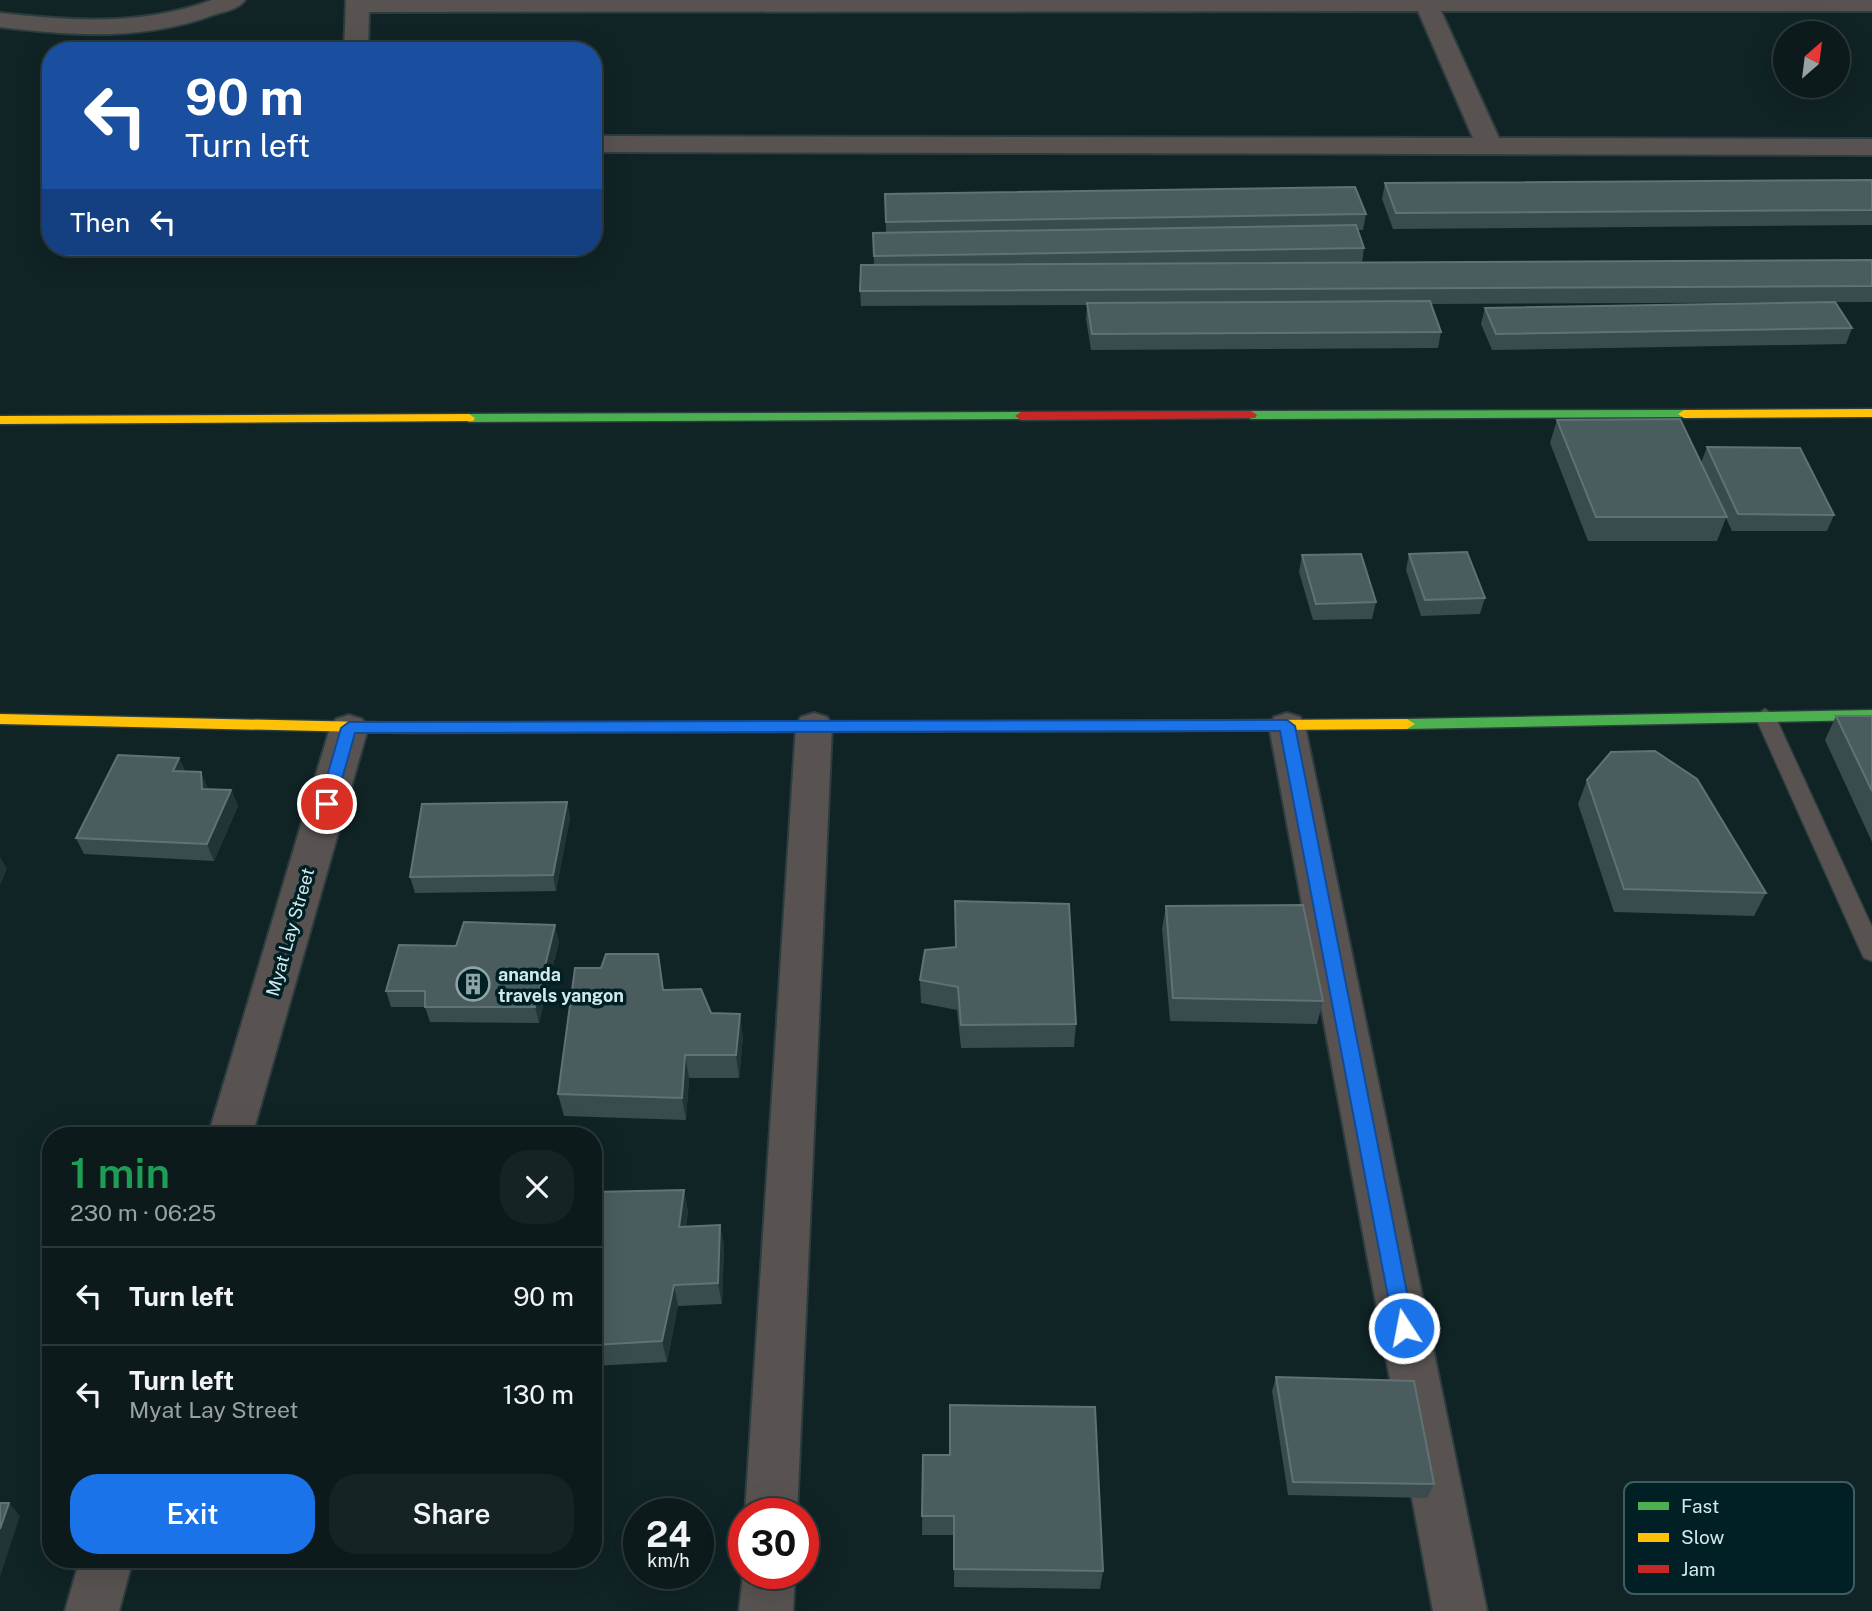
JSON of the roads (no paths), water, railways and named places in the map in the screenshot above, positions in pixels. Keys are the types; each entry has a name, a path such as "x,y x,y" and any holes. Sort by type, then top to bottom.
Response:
{"street":[{"path":"0,20 89,30 126,29 159,24 233,0"},
{"path":"356,42 358,3 1872,4"},
{"path":"1426,4 1490,147"},
{"path":"602,144 1872,147"},
{"path":"0,420 1872,413"},
{"path":"0,719 349,728 1287,726 1872,715"},
{"path":"772,1498 814,726"},
{"path":"1287,726 1461,1611"},
{"name":"Myat Lay Street","path":"233,1127 349,728"},
{"path":"92,1611 104,1568"},
{"path":"766,1611 767,1589"}],"lane":[{"path":"1765,716 1872,952"}],"place":[{"name":"ananda travels yangon","path":"473,984"}]}
